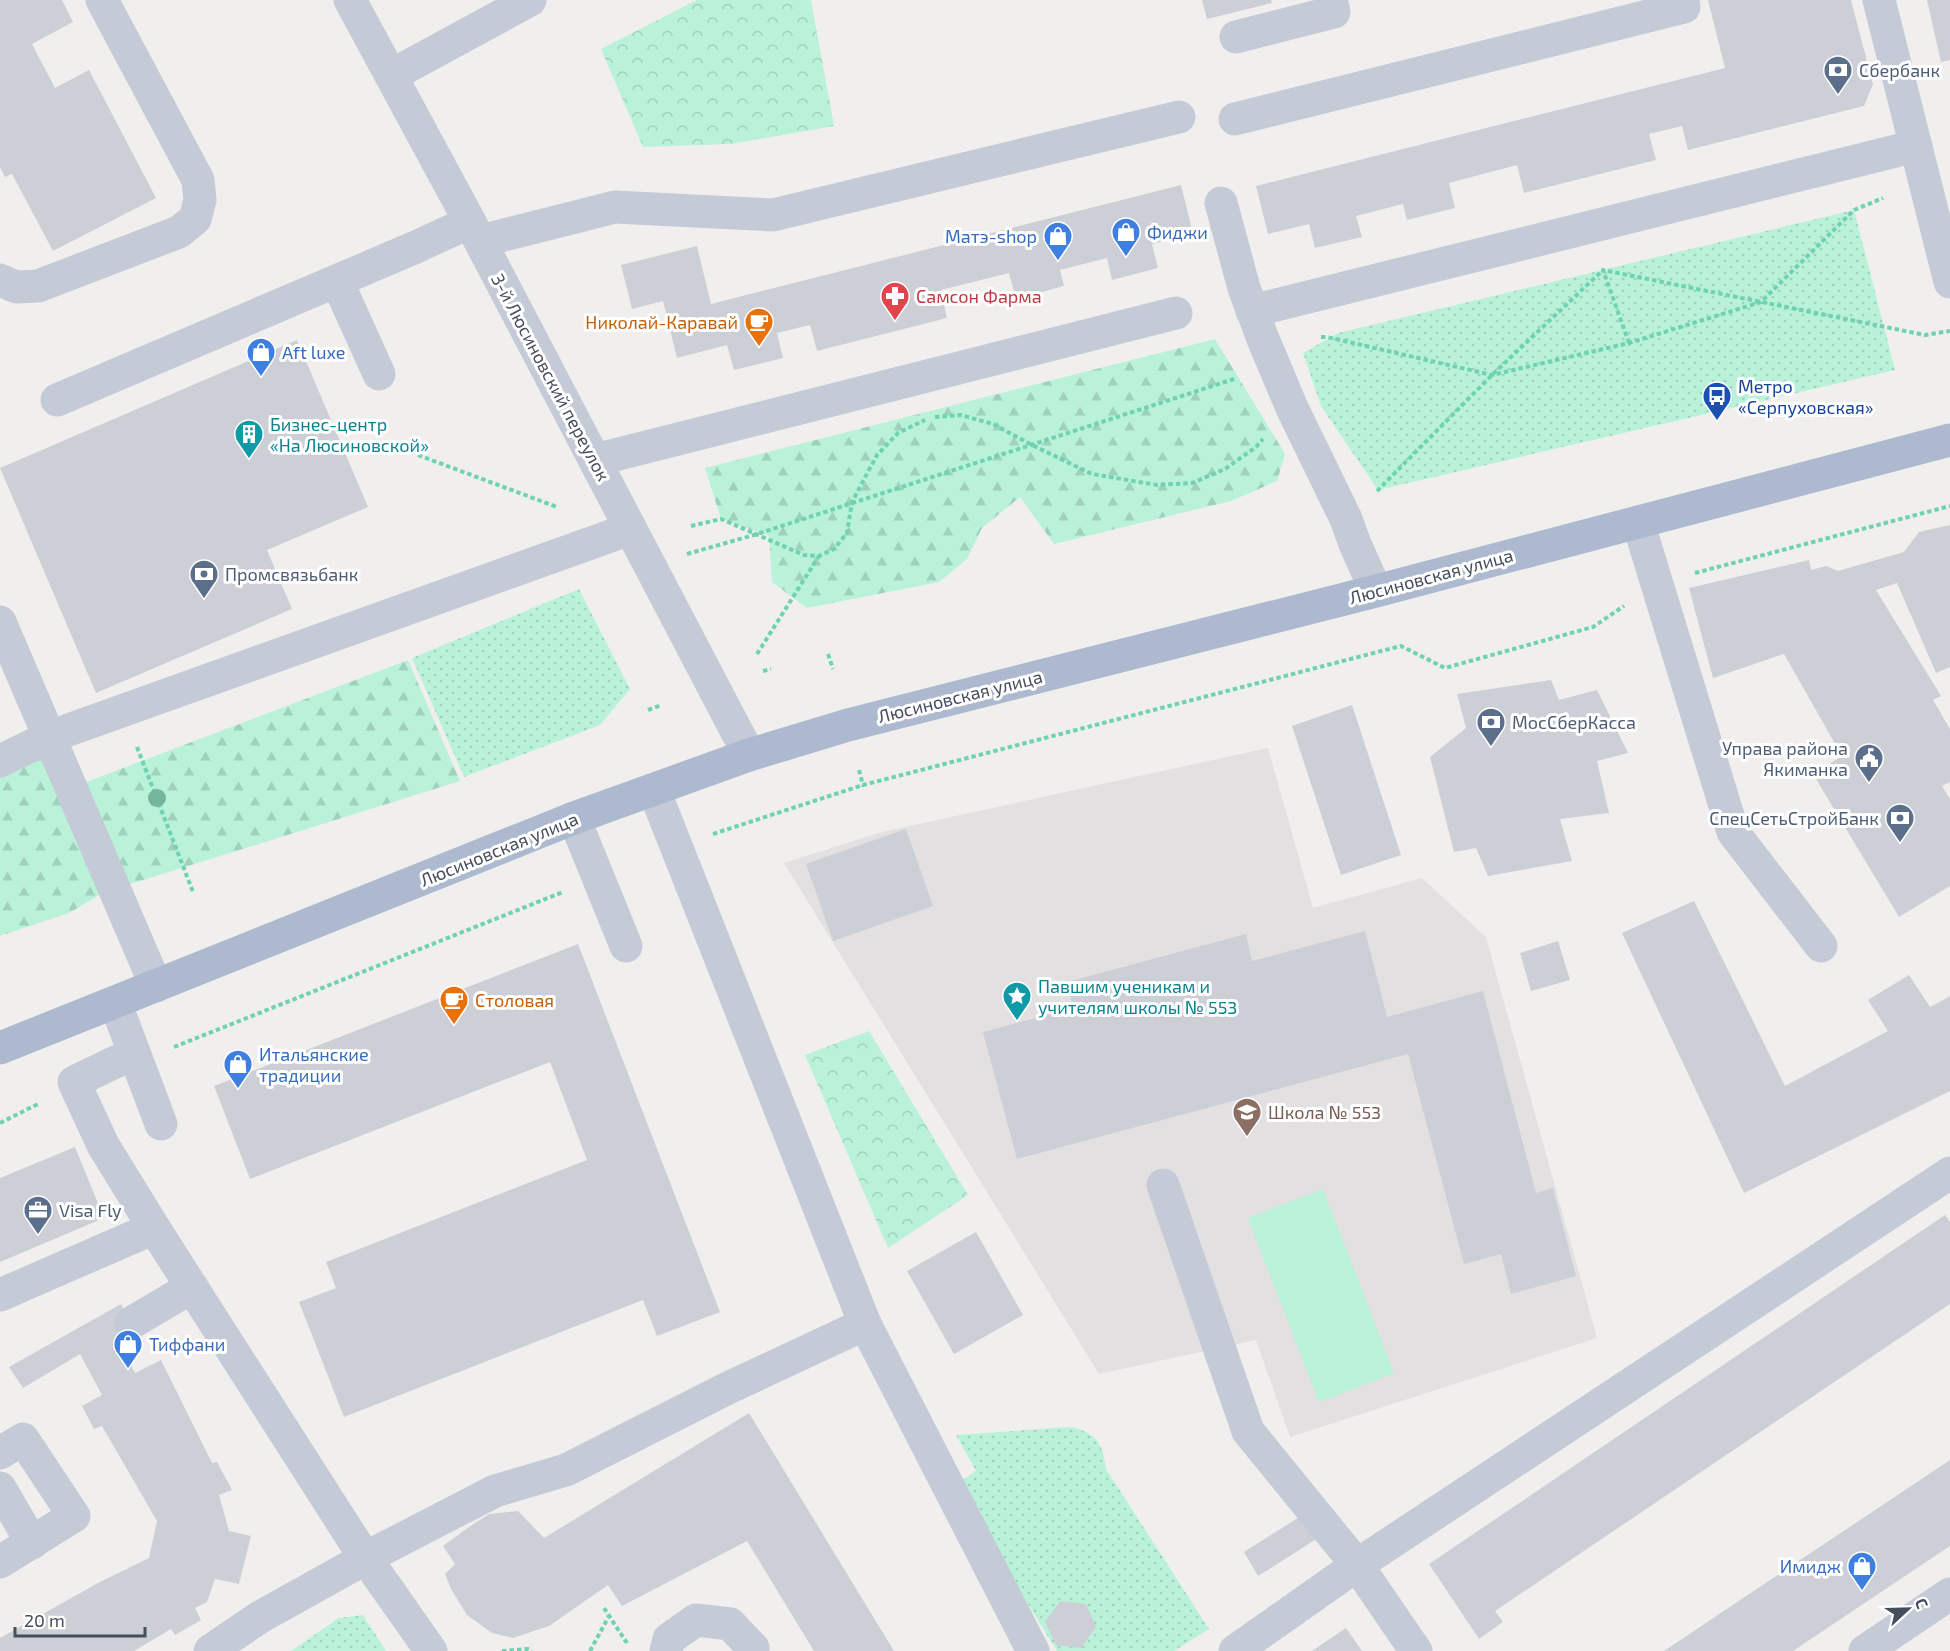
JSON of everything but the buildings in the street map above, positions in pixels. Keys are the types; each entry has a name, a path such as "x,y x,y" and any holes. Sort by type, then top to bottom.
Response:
{"main road":[{"name":"Люсиновская улица","path":"0,1048 574,818 749,755 848,725 1376,591 1950,440"}],"street":[{"path":"0,280 16,287 38,286 179,232 195,219 200,200 198,180 102,0"},
{"name":"3-й Люсиновский переулок","path":"350,0 475,232 749,755"},
{"path":"392,75 530,0"},
{"path":"1236,37 1334,12 1331,0"},
{"path":"1235,119 1684,7 1683,0"},
{"path":"1879,0 1950,282"},
{"path":"57,400 338,281 475,232 615,207 773,215 1179,117"},
{"path":"1263,338 1916,146"},
{"path":"1221,203 1244,288 1263,338 1292,408 1346,519 1354,544 1376,591"},
{"path":"338,281 379,374"},
{"path":"595,460 1176,313"},
{"path":"1638,522 1732,832 1821,946"},
{"path":"0,761 50,737 630,529"},
{"path":"0,622 156,986"},
{"path":"654,790 865,1324 1033,1651"},
{"path":"574,818 626,946"},
{"path":"115,1002 161,1124"},
{"path":"136,1057 74,1082 103,1145 366,1558 431,1651"},
{"path":"1235,1651 1357,1565 1949,1176"},
{"path":"1162,1185 1248,1431 1357,1565 1416,1651"},
{"path":"0,1294 154,1228"},
{"path":"131,1323 192,1287"},
{"path":"210,1651 260,1617 366,1558 495,1491 566,1470 728,1388 865,1324"},
{"path":"0,1453 23,1439 74,1516 0,1562"},
{"path":"0,1488 32,1543"},
{"path":"1867,1651 1950,1594"},
{"path":"666,1651 669,1640 696,1620 730,1624 753,1648 753,1651"}],"path":[{"path":"649,564 754,534 1032,445 1263,338 1327,337 1492,375 1629,343 1761,302 1854,210 1924,180"},
{"path":"1604,270 1925,335 1950,331"},
{"path":"1604,270 1629,343"},
{"path":"1346,519 1378,490 1492,375 1604,270"},
{"path":"691,526 721,519 804,555 819,556 834,549 847,532 852,502 877,455 898,433 929,418 961,415 993,424 1092,474 1157,484 1192,483 1225,469 1256,447 1292,408"},
{"path":"418,455 557,507"},
{"path":"676,848 863,785 1401,646 1445,668 1593,627 1657,583 1950,506"},
{"path":"757,654 819,556"},
{"path":"828,654 833,669"},
{"path":"763,671 771,669"},
{"path":"648,710 662,705"},
{"path":"123,711 193,892"},
{"path":"859,770 863,785"},
{"path":"136,1057 598,878"},
{"path":"0,1123 75,1086"},
{"path":"604,1608 633,1651"},
{"path":"590,1651 609,1616"},
{"path":"502,1651 528,1649 532,1651"}],"shaded area":[{"name":"Школа № 553","path":"1268,748 1313,908 1422,878 1486,937 1597,1338 1290,1437 1256,1340 1099,1374 784,863 882,832"}],"green space":[{"path":"697,0 811,0 834,126 730,144 643,147 601,49"},
{"path":"1854,210 1895,370 1378,490 1321,406 1303,353 1338,333"},
{"path":"1215,339 1285,454 1277,481 1231,501 1054,544 1020,497 982,528 967,559 939,582 807,608 772,582 769,536 721,519 705,468"},
{"path":"579,589 630,689 600,725 464,777 412,658"},
{"path":"408,660 460,781 121,887 81,784"},
{"path":"45,745 104,892 69,913 0,936 0,767"},
{"path":"869,1031 968,1195 888,1248 805,1055"},
{"path":"1323,1189 1394,1373 1319,1402 1248,1218"},
{"path":"1071,1427 1093,1436 1097,1441 1103,1453 1106,1469 1209,1629 1174,1651 1057,1651 1005,1567 959,1482 976,1471 956,1435"},
{"path":"363,1615 386,1651 291,1651 339,1618"}],"place":[{"name":"Сбербанк","path":"1838,96"},
{"name":"Фиджи","path":"1126,258"},
{"name":"Матэ-shop","path":"1058,262"},
{"name":"Самсон Фарма","path":"895,322"},
{"name":"Николай-Каравай","path":"759,348"},
{"name":"Aft luxe","path":"261,378"},
{"name":"Метро «Серпуховская»","path":"1717,422"},
{"name":"Бизнес-центр «На Люсиновской»","path":"249,460"},
{"name":"Промсвязьбанк","path":"204,600"},
{"name":"МосСберКасса","path":"1491,748"},
{"name":"Управа района Якиманка","path":"1869,784"},
{"name":"СпецСетьСтройБанк","path":"1900,844"},
{"name":"Павшим ученикам и учителям школы № 553","path":"1017,1022"},
{"name":"Столовая","path":"454,1026"},
{"name":"Итальянские традиции","path":"238,1090"},
{"name":"Школа № 553","path":"1247,1138"},
{"name":"Visa Fly","path":"38,1236"},
{"name":"Тиффани","path":"128,1370"},
{"name":"Имидж","path":"1862,1592"}]}
